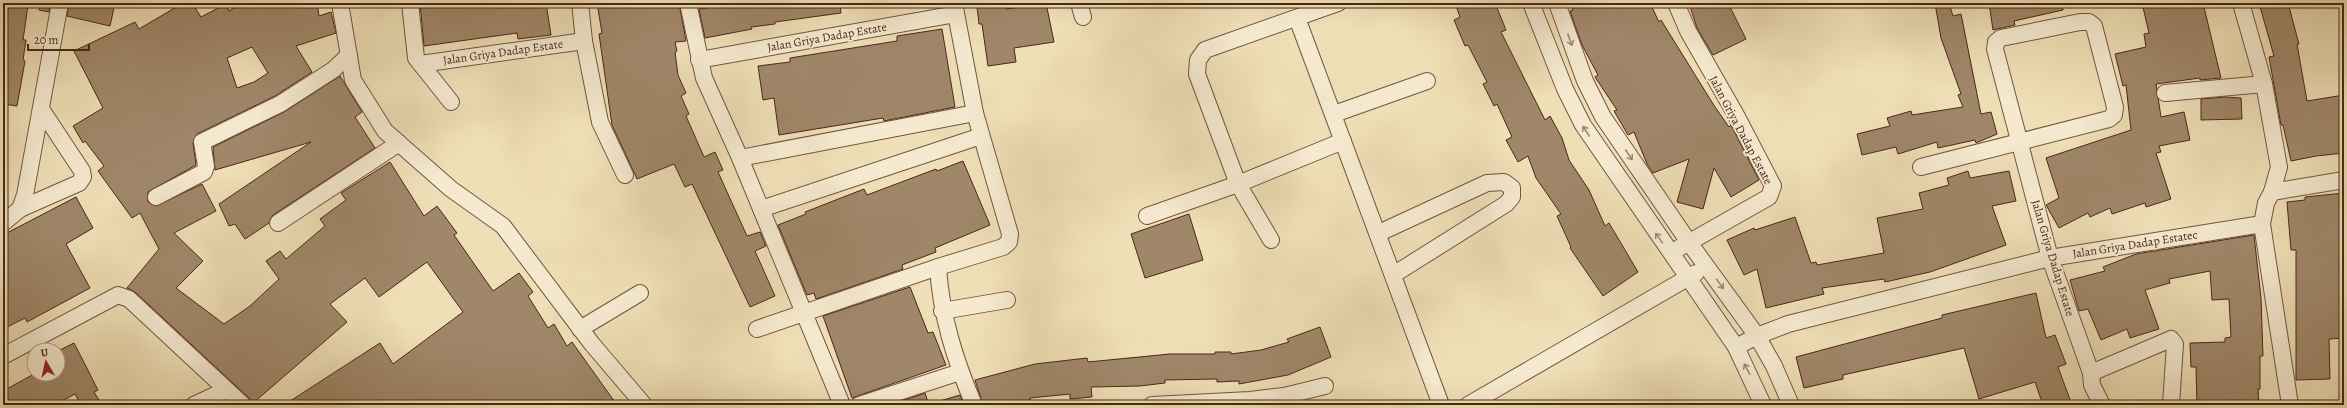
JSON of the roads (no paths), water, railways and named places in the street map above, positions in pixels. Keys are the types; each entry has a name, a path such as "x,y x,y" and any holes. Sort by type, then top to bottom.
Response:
{"street":[{"path":"20,209 25,195 60,3"},
{"path":"340,3 353,80 385,131 451,189 503,226 580,329 644,405"},
{"name":"Jalan Griya Dadap Estate","path":"410,3 416,58 451,102"},
{"path":"580,3 584,41 600,122 625,175"},
{"path":"688,3 704,78 740,158 842,405"},
{"path":"1271,240 1238,184 1197,74 1198,60 1205,50 1338,3"},
{"path":"1531,3 1565,89 1583,125 1670,254 1688,277 1736,348 1759,403"},
{"path":"1557,3 1585,81 1603,117 1688,241 1757,336 1774,366 1791,405"},
{"name":"Jalan Griya Dadap Estate","path":"1670,254 1688,241 1769,197 1773,186 1736,115 1692,37 1676,3"},
{"path":"2241,3 2264,84 2279,167 2272,192 2266,203 2262,224 2290,405"},
{"name":"Jalan Griya Dadap Estate","path":"699,60 955,8 975,113 1010,234 1009,242 1003,247 938,267 757,328"},
{"path":"1297,18 1441,405"},
{"name":"Jalan Griya Dadap Estate","path":"1921,167 2019,142 2109,120 2114,115 2115,107 2094,26 2089,22 2001,38 1996,42 1995,49 2019,142 2050,258 2091,373 2092,385 2102,405"},
{"name":"Jalan Griya Dadap Estate","path":"421,64 584,41"},
{"path":"156,197 204,172 206,166 202,142 296,95 333,70 349,55"},
{"path":"1334,114 1427,81"},
{"path":"2164,93 2264,84"},
{"path":"3,223 20,209 80,183 83,177 82,171 41,109"},
{"path":"740,158 975,113"},
{"path":"761,209 981,136"},
{"path":"1147,216 1238,184 1343,141"},
{"path":"278,223 399,143"},
{"path":"2272,192 2344,180"},
{"path":"1378,233 1487,183 1504,182 1512,188 1512,198 1506,204 1393,275"},
{"name":"Jalan Griya Dadap Estatec","path":"1757,336 1788,324 2050,258 2262,224"},
{"path":"938,267 942,311 960,372 974,405"},
{"path":"1468,405 1707,267"},
{"path":"580,329 640,293"},
{"path":"3,356 118,295 129,299 243,405"},
{"path":"942,311 1007,300"},
{"path":"1736,348 1757,336"},
{"path":"2091,373 2171,339 2175,344 2171,405"},
{"path":"859,405 960,372"},
{"path":"1152,405 1246,403 1286,400 1325,386"},
{"path":"194,405 226,390"}]}
